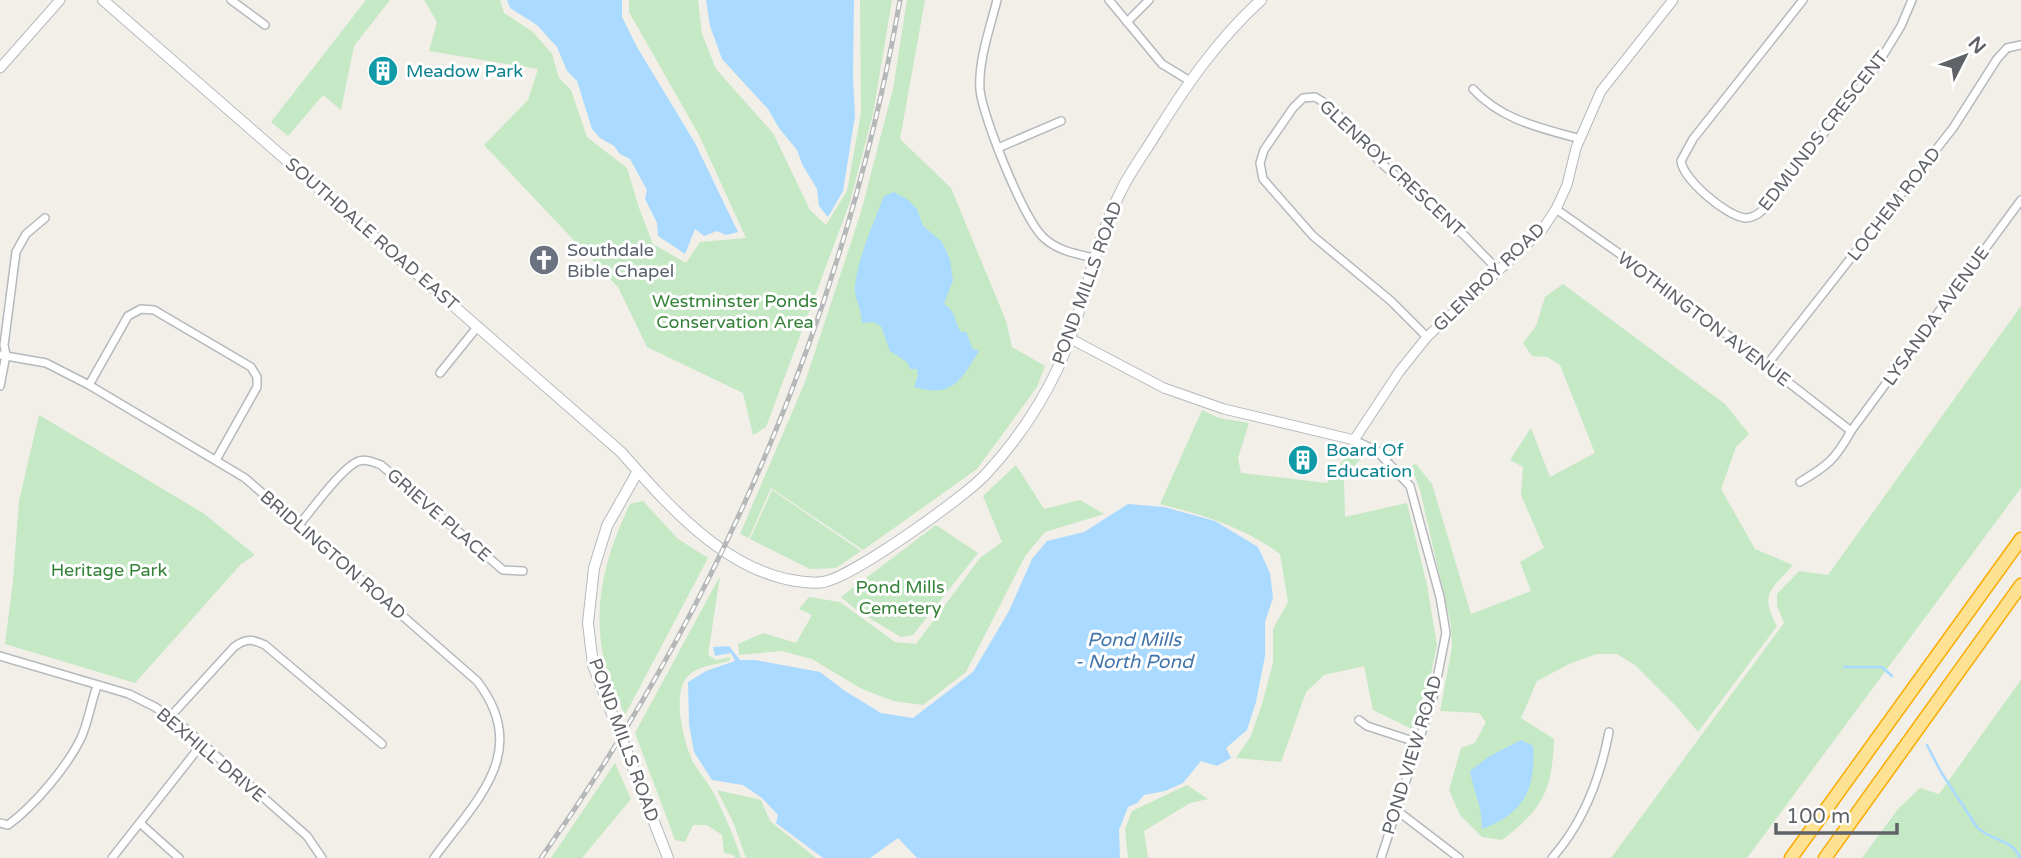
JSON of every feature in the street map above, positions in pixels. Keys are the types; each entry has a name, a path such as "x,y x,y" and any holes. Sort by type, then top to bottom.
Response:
{"highway":[{"path":"1791,858 2021,539"},
{"path":"1825,858 2021,585"}],"main road":[{"name":"SOUTHDALE ROAD EAST","path":"103,0 478,326 621,452 638,471"},
{"name":"POND MILLS ROAD","path":"668,858 593,664 587,623 594,568 607,526 638,471 693,528 723,551 786,579 823,582 850,571 891,545 985,476 1025,425 1055,373 1071,339 1105,224 1121,190 1190,81 1226,35 1261,0"}],"street":[{"path":"0,68 60,0"},
{"path":"230,0 265,24"},
{"path":"997,0 980,88 984,113 1027,215 1044,238 1061,249 1094,258"},
{"path":"1109,0 1162,64 1190,81"},
{"path":"1127,22 1149,0"},
{"name":"GLENROY ROAD","path":"1354,440 1399,372 1427,337 1497,269 1542,230 1567,185 1580,139 1601,91 1673,0"},
{"name":"EDMUNDS CRESCENT","path":"1803,0 1693,139 1681,161 1685,174 1692,182 1738,217 1756,216 1764,209 1876,67 1901,26 1912,0"},
{"name":"LOCHEM ROAD","path":"1766,366 1953,128 1997,59 2007,48 2021,45"},
{"path":"1473,89 1487,104 1518,121 1580,139"},
{"name":"GLENROY CRESCENT","path":"1427,337 1391,301 1313,236 1263,179 1260,163 1264,149 1293,108 1303,99 1315,97 1331,106 1380,162 1464,235 1497,269"},
{"path":"998,148 1061,121"},
{"name":"LYSANDA AVENUE","path":"1800,482 1828,465 1838,454 1851,432 2021,200"},
{"name":"WOTHINGTON AVENUE","path":"1556,209 1654,278 1851,432"},
{"path":"0,386 16,251 26,234 45,218"},
{"path":"89,385 128,316 141,309 154,310 227,351 251,367 257,377 257,387 216,460"},
{"path":"440,373 478,326"},
{"name":"POND VIEW ROAD","path":"1071,339 1164,388 1224,409 1354,440 1377,451 1410,486 1440,597 1446,633 1434,694 1416,742 1381,858"},
{"name":"BRIDLINGTON ROAD","path":"3,355 46,363 89,385 245,478 477,681 496,711 500,755 491,779 434,858"},
{"name":"GRIEVE PLACE","path":"298,526 344,472 357,462 368,460 380,465 503,570 523,571"},
{"path":"170,717 234,647 243,640 253,640 265,645 382,744"},
{"name":"BEXHILL DRIVE","path":"0,656 129,694 170,717 307,836 322,858"},
{"path":"0,823 8,825 23,814 64,764 82,737 96,686"},
{"path":"1359,720 1367,726 1416,742"},
{"path":"1552,858 1582,817 1609,732"},
{"path":"112,858 201,745"},
{"path":"1395,809 1459,858"},
{"path":"140,823 179,858"}],"green space":[{"path":"366,0 390,0 354,46 341,110 323,95 288,136 271,122"},
{"name":"Westminster Ponds Conservation Area","path":"424,0 500,0 504,13 533,32 552,54 559,78 571,90 587,137 627,168 653,244 686,263 700,242 746,238 699,135 629,12 629,0 698,0 702,34 716,69 773,133 810,210 826,225 847,191 861,113 860,0 892,0 873,114 850,202 766,427 753,435 743,393 647,347 618,287 484,145 528,100 538,69 429,51 437,22"},
{"path":"907,0 925,0 900,139 951,188 1006,321 1012,347 1045,366 1037,387 977,469 863,550 771,488 749,538 740,534 805,382 861,212 893,89"},
{"path":"1563,284 1725,404 1749,434 1736,447 1721,489 1755,549 1793,565 1774,587 1768,599 1777,626 1698,732 1635,665 1617,654 1597,654 1571,663 1537,681 1521,718 1554,739 1551,772 1543,797 1536,808 1502,840 1482,837 1460,815 1449,790 1461,748 1475,743 1486,722 1479,713 1440,711 1452,647 1451,625 1420,490 1411,466 1416,464 1432,484 1471,614 1531,591 1520,562 1544,548 1521,495 1523,467 1510,460 1531,428 1550,477 1595,453 1560,365 1547,357 1532,356 1523,343 1536,326 1545,297"},
{"path":"2021,306 2021,488 1747,858 1611,858 1784,623 1777,606 1777,594 1799,571 1828,575"},
{"path":"1202,410 1219,418 1249,423 1238,458 1241,473 1327,483 1351,449 1361,458 1344,479 1345,517 1407,503 1427,585 1437,645 1430,678 1412,729 1373,710 1364,666 1324,675 1306,692 1281,762 1236,758 1251,736 1262,704 1273,663 1273,629 1288,602 1280,554 1238,529 1160,504"},
{"name":"Heritage Park","path":"39,415 203,513 255,555 241,564 135,683 5,644 19,501"},
{"path":"1016,465 1044,509 1080,500 1104,514 1045,532 1025,556 966,672 923,705 893,701 860,688 812,659 782,651 739,655 738,644 763,633 796,643 812,615 799,609 809,597 840,602 895,642 916,644 980,558 1002,542 983,496"},
{"name":"Pond Mills Cemetery","path":"772,490 861,551 836,568 810,569 750,539"},
{"path":"643,501 678,539 708,558 625,715 604,661 600,609 609,557 618,531 630,504"},
{"name":"Pond Mills Cemetery","path":"936,525 978,553 913,635 901,637 859,612 841,597"},
{"path":"720,576 708,655 716,660 731,657 729,661 703,667 689,675 680,693 681,720 691,758 714,794 741,858 724,853 722,835 707,825 693,825 685,842 675,840 635,733"},
{"path":"2021,680 2021,858 1862,858 1898,809 1920,788 1939,794"},
{"path":"615,763 631,799 582,858 551,858"},
{"path":"1187,785 1208,799 1190,803 1144,831 1148,858 1128,858 1125,829 1132,811"},
{"path":"717,790 761,800 770,821 816,858 746,858 734,824"}],"water":[{"path":"507,0 622,0 622,17 637,47 695,143 738,232 726,235 717,231 704,236 695,229 685,254 658,236 657,223 645,199 647,190 630,159 620,154 592,129 577,81 567,71 557,47 537,25 510,8"},
{"path":"706,0 854,0 855,116 843,191 828,217 819,206 817,189 797,150 768,109 722,59 710,26"},
{"path":"894,192 917,209 923,226 941,241 945,248 953,280 944,304 953,313 961,332 966,332 973,349 979,351 960,378 947,388 927,390 914,387 918,376 917,369 910,369 907,362 890,351 881,326 873,322 862,323 855,290 857,274 884,196"},
{"name":"Pond Mills - North Pond","path":"1128,504 1164,507 1215,521 1258,547 1270,573 1273,598 1265,622 1265,656 1256,702 1247,730 1226,748 1231,758 1217,766 1201,761 1183,783 1165,791 1144,795 1137,803 1128,807 1119,830 1120,858 917,858 898,838 870,858 823,858 776,823 778,815 762,798 743,785 712,780 694,752 689,724 688,682 706,671 735,661 731,653 715,656 713,647 729,646 740,660 755,660 820,672 881,713 913,718 973,672 1009,611 1032,559 1047,541 1084,532"},
{"path":"1521,740 1533,746 1529,787 1517,807 1496,823 1482,829 1481,813 1470,771 1490,756"}],"waterway":[{"path":"1844,667 1882,667 1892,676"},
{"path":"1927,745 1941,772 1977,827 2012,847 2020,858"}],"railway":[{"path":"541,858 606,760 666,659 720,555 768,449 810,340 847,228 876,115 900,0"}],"place":[{"name":"Meadow Park","path":"383,71"},
{"name":"Southdale Bible Chapel","path":"544,260"},
{"name":"Board Of Education","path":"1303,460"}]}
